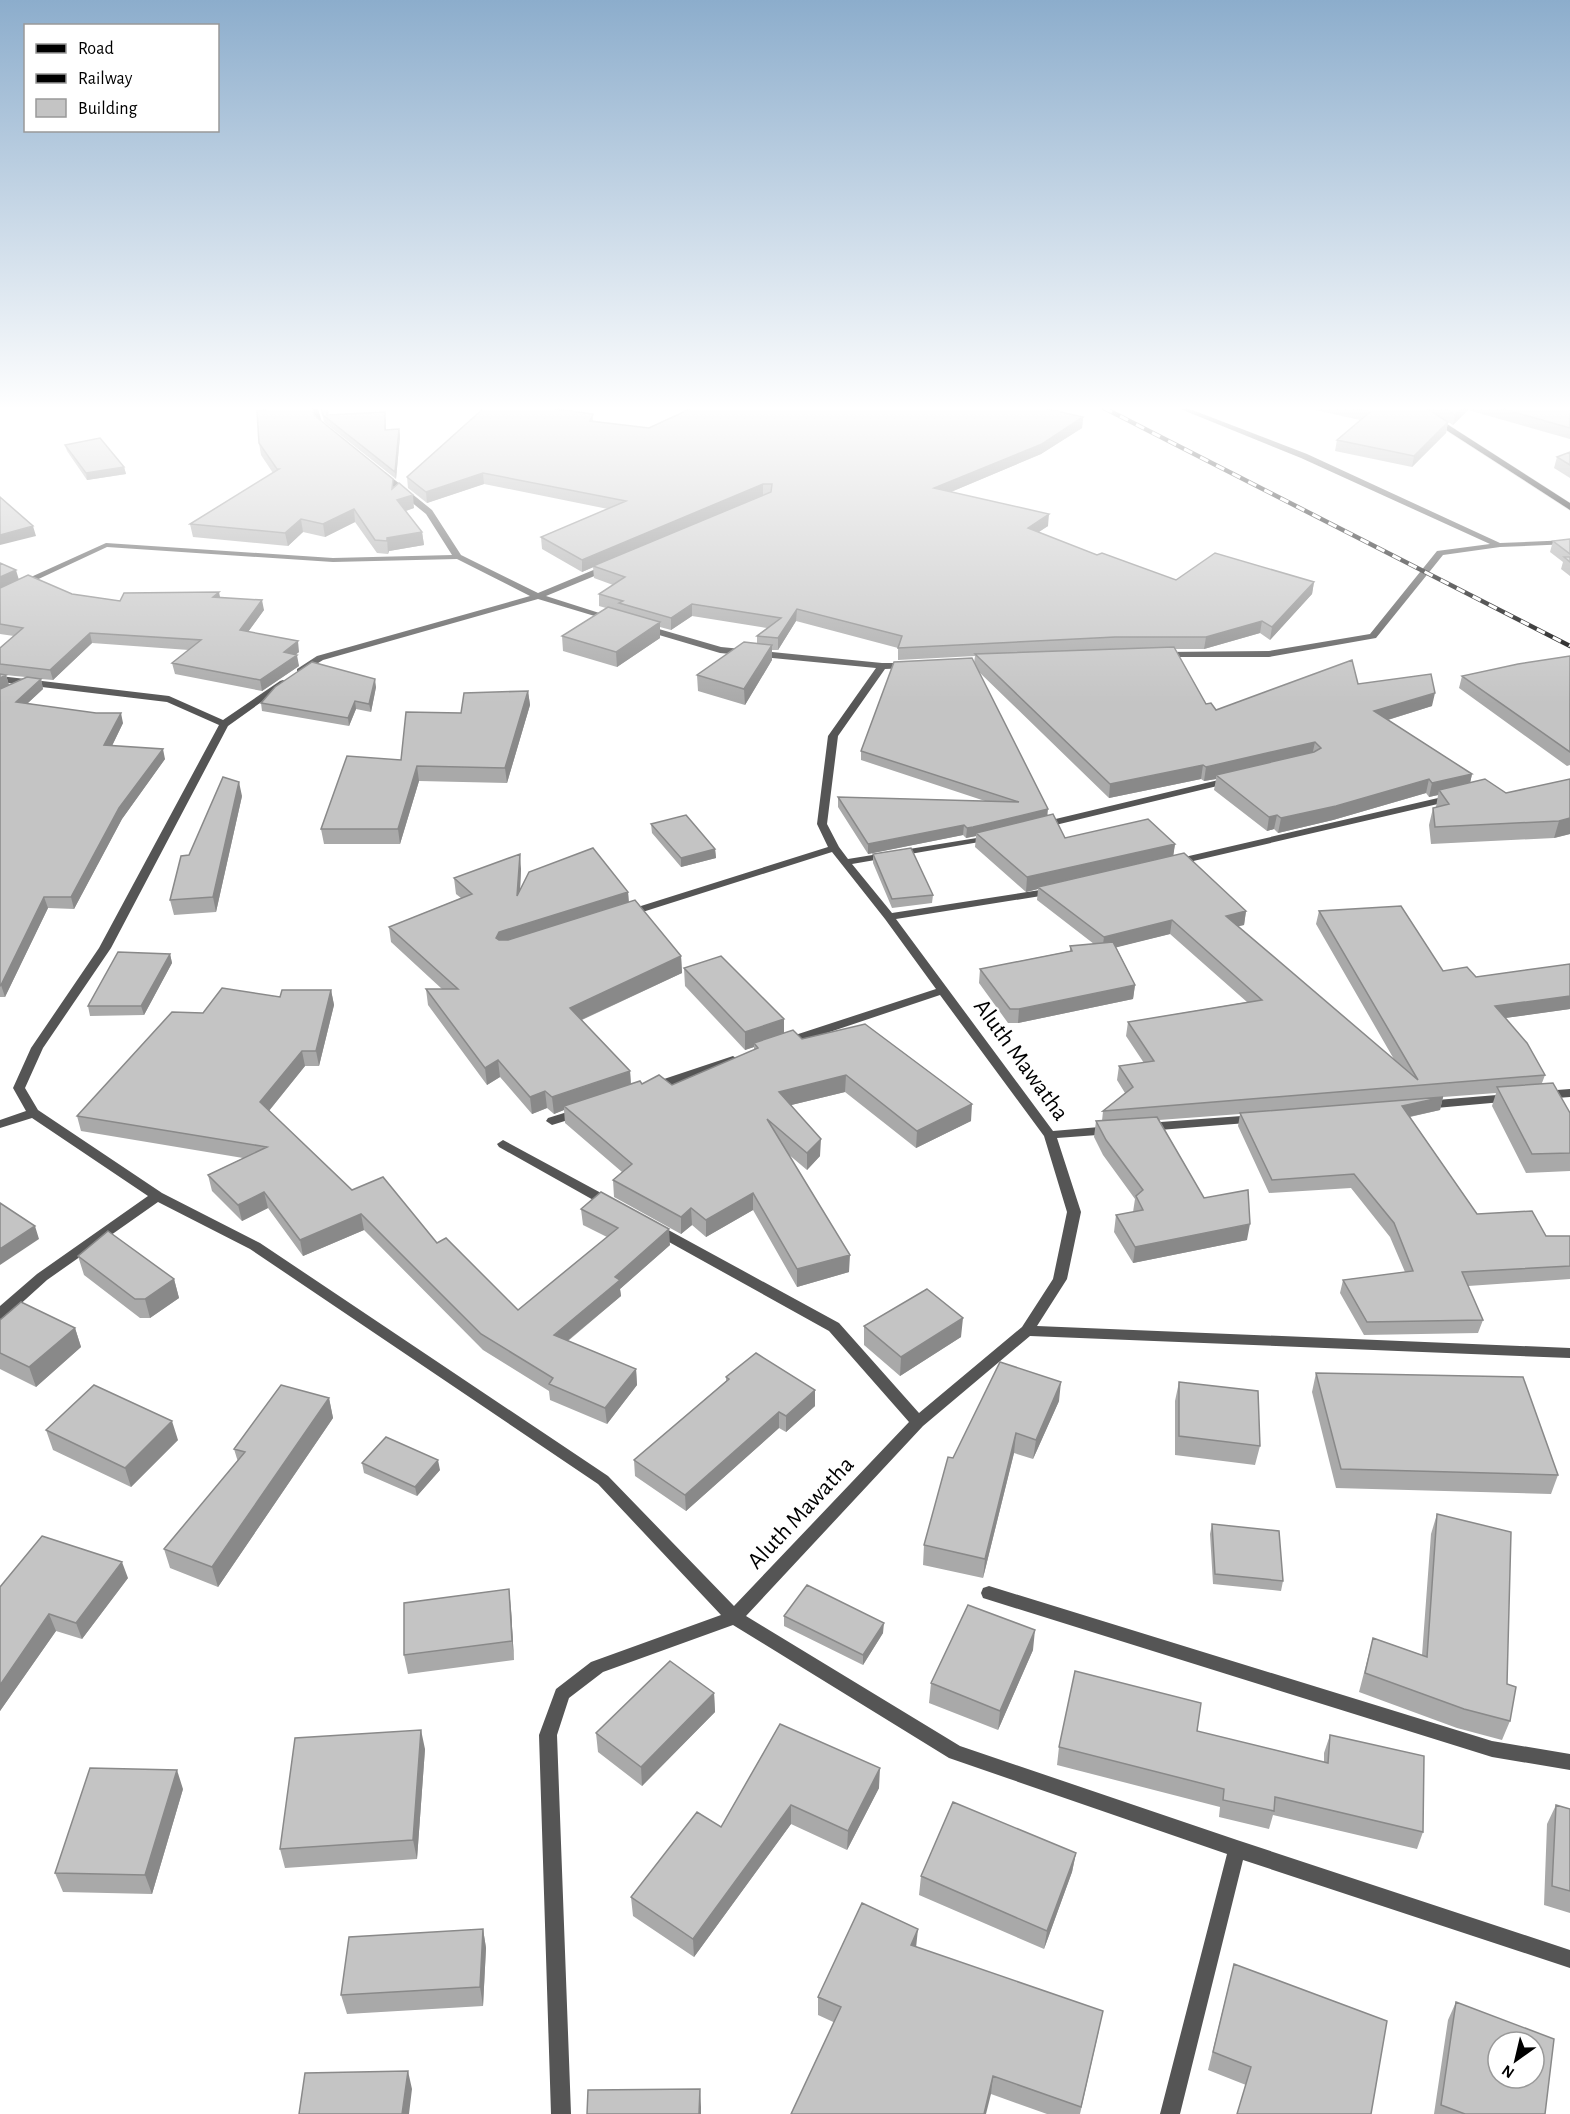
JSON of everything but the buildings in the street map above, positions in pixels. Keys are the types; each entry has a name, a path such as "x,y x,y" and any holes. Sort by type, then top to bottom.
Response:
{"street":[{"path":"422,507 429,512 458,557"},
{"path":"1416,507 1500,545"},
{"path":"1150,655 1269,654 1373,636 1440,553 1500,545 1570,542"},
{"path":"0,594 106,545 333,560 458,557 538,597 618,620"},
{"path":"615,564 538,597 320,658 224,724 105,948 37,1048 19,1088 33,1113 158,1196 255,1246 603,1480 734,1617 955,1752 1237,1849 1570,1959"},
{"path":"641,627 720,650 882,666 917,664"},
{"name":"Aluth Mawatha","path":"734,1617 918,1422 1027,1331 1060,1279 1074,1212 1050,1135 889,917 834,848 822,824 833,736 882,666"},
{"path":"0,679 170,699 224,724"},
{"path":"9,692 26,683"},
{"path":"1031,828 1241,777"},
{"path":"1160,866 1464,795"},
{"path":"847,862 1008,834"},
{"path":"618,916 834,848"},
{"path":"889,917 1032,896 1067,888"},
{"path":"776,1046 943,990"},
{"path":"642,1091 742,1057"},
{"path":"1416,1106 1570,1093"},
{"path":"552,1121 597,1106"},
{"path":"0,1124 33,1113"},
{"path":"1050,1135 1263,1118"},
{"path":"503,1144 617,1207"},
{"path":"0,1314 42,1277 158,1196"},
{"path":"648,1225 834,1328 918,1422"},
{"path":"1027,1331 1570,1353"},
{"path":"989,1593 1492,1749 1570,1762"},
{"path":"561,2114 548,1735 562,1694 597,1667 734,1617"},
{"path":"1170,2114 1237,1849"}],"railway":[{"path":"1297,507 1570,646"}]}
